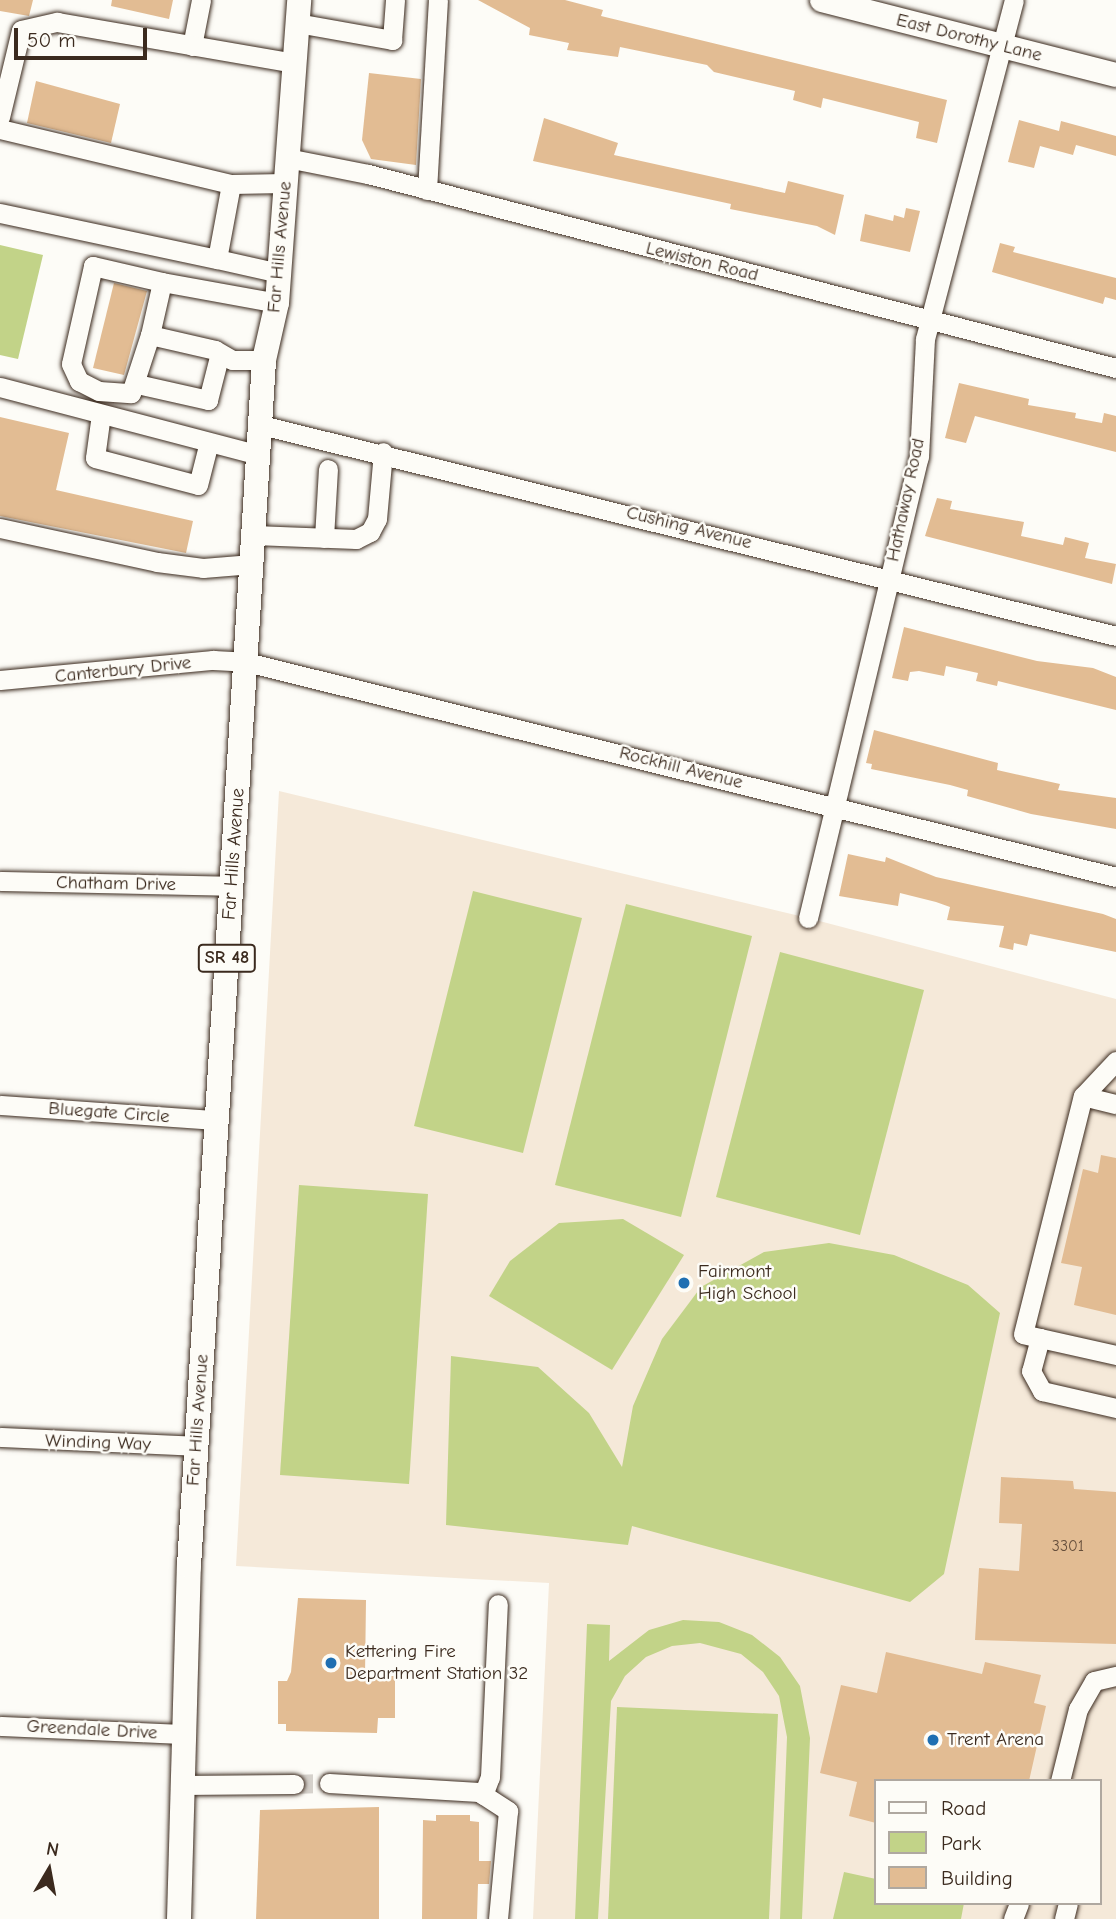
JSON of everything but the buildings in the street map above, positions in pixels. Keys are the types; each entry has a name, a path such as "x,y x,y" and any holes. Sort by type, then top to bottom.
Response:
{"main road":[{"name":"East Dorothy Lane","path":"822,0 1116,75"},
{"name":"Far Hills Avenue","path":"179,1919 196,1446 264,360 277,303 298,12"}],"street":[{"path":"192,46 201,0"},
{"path":"298,12 392,40 395,0"},
{"path":"427,190 438,0"},
{"name":"Hathaway Road","path":"808,918 919,457 930,320 1014,0"},
{"path":"0,117 21,30 57,22 293,63"},
{"name":"Lewiston Road","path":"0,129 230,184 286,170 427,190 1116,368"},
{"path":"217,259 230,184"},
{"path":"0,213 279,273"},
{"path":"162,282 137,384 124,397 99,391 72,375 71,365 93,266 277,303"},
{"path":"137,384 208,400 219,357 215,350 150,335"},
{"path":"219,357 264,360"},
{"path":"0,387 259,455"},
{"path":"101,414 95,458 198,485 209,442"},
{"name":"Cushing Avenue","path":"261,425 383,452 1116,636"},
{"path":"254,535 356,539 370,532 377,519 383,452"},
{"path":"324,538 328,469"},
{"path":"0,528 157,562 203,568 252,564"},
{"name":"Canterbury Drive","path":"0,680 213,660 246,662"},
{"name":"Rockhill Avenue","path":"246,662 1116,877"},
{"name":"Chatham Drive","path":"0,881 232,886"},
{"path":"1116,1061 1083,1096 1023,1334 1116,1355"},
{"path":"1083,1096 1116,1104"},
{"name":"Bluegate Circle","path":"0,1105 217,1120"},
{"path":"1040,1338 1031,1371 1042,1391 1116,1408"},
{"name":"Winding Way","path":"0,1437 196,1446"},
{"path":"483,1795 490,1777 498,1604"},
{"path":"1060,1779 1078,1709 1094,1681 1116,1676"},
{"name":"Greendale Drive","path":"0,1726 184,1734"},
{"path":"329,1783 483,1795 508,1811 498,1919"},
{"path":"182,1786 294,1784"}],"shaded area":[{"name":"Fairmont High School","path":"279,791 808,918 1116,999 1116,1919 533,1919 549,1583 236,1566"}],"green space":[{"path":"0,245 43,255 18,359 0,355"},
{"path":"473,891 582,918 523,1153 414,1126"},
{"path":"626,904 752,936 681,1217 555,1185"},
{"path":"780,952 924,990 860,1235 716,1197"},
{"path":"299,1185 428,1194 409,1484 280,1475"},
{"path":"623,1219 684,1255 612,1370 489,1296 510,1261 559,1223"},
{"path":"829,1243 894,1255 968,1285 1000,1313 944,1574 910,1602 632,1526 628,1545 446,1525 451,1356 538,1367 589,1413 622,1467 633,1406 662,1339 701,1287 764,1252"},
{"path":"683,1620 719,1622 752,1635 780,1657 800,1686 810,1738 802,1919 780,1919 787,1737 779,1696 763,1672 741,1654 700,1643 672,1646 646,1657 625,1676 611,1701 598,1919 575,1919 587,1624 610,1625 609,1661 649,1630"},
{"path":"617,1707 778,1714 769,1919 608,1919"},
{"path":"844,1872 874,1879 874,1905 964,1905 961,1919 833,1919"}],"tunnel":[{"path":"294,1784 329,1783"}],"place":[{"name":"Fairmont High School","path":"684,1283"},
{"name":"Kettering Fire Department Station 32","path":"331,1663"},
{"name":"Trent Arena","path":"933,1740"}]}
